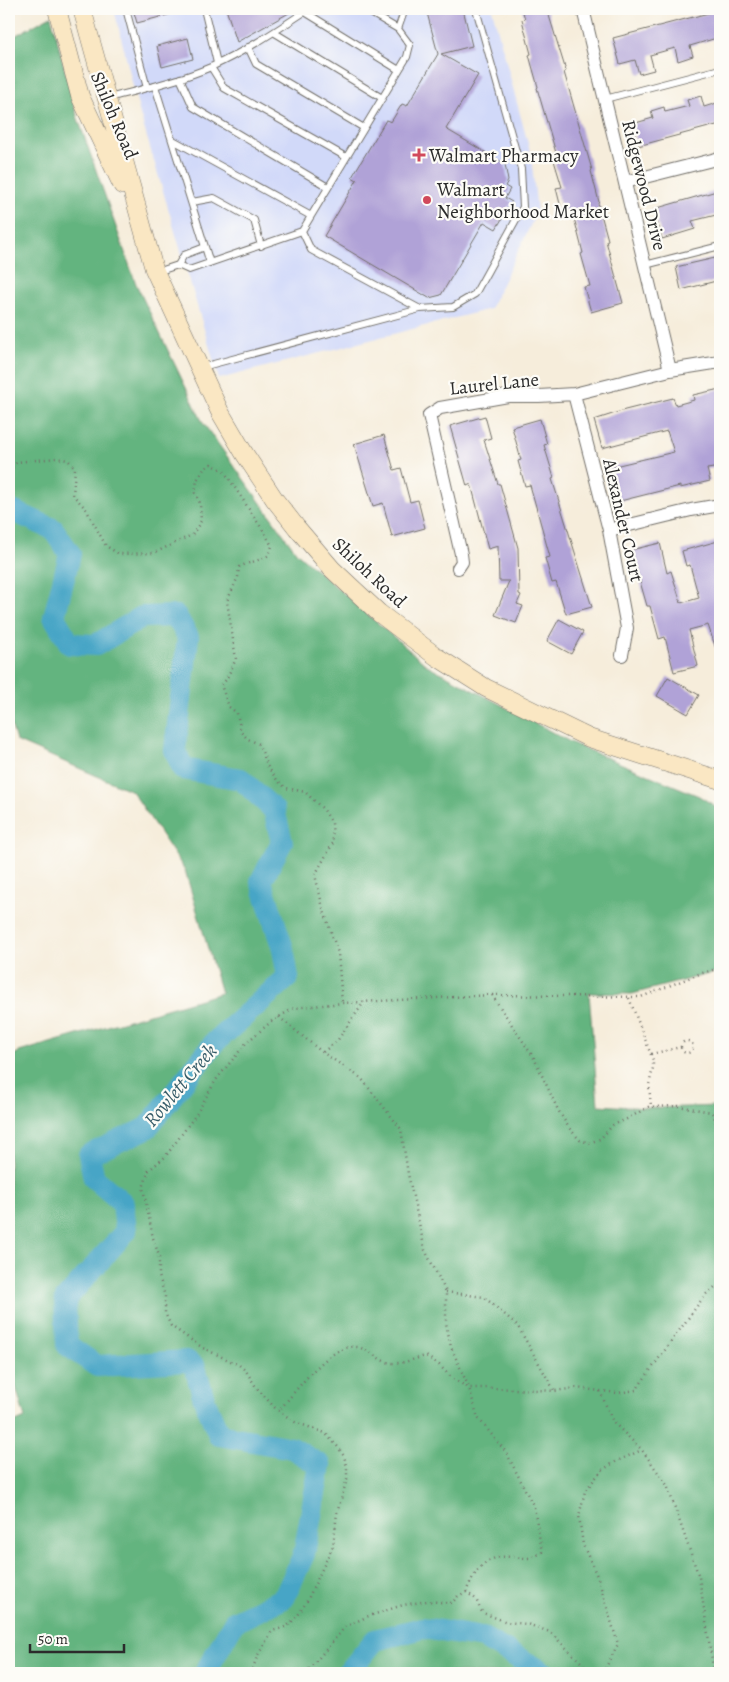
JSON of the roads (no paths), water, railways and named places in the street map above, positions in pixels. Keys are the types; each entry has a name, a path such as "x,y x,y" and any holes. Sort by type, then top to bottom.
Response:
{"main road":[{"name":"Shiloh Road","path":"57,9 80,96 144,233"},
{"name":"Shiloh Road","path":"82,9 155,272 225,420 275,500 332,569 379,613 437,657 495,692 590,738 720,780"}],"street":[{"name":"Ridgewood Drive","path":"588,10 605,99 670,370"},
{"path":"625,182 720,158"},
{"name":"Laurel Lane","path":"458,568 462,562 461,554 429,416 440,408 508,396 574,394 670,370 720,362"},
{"name":"Alexander Court","path":"574,394 609,530 627,628 622,655"},
{"path":"609,530 720,505"}],"lane":[{"path":"126,9 147,88"},
{"path":"204,9 214,65 224,88 346,157"},
{"path":"155,272 178,265 189,270 302,231 407,57 410,44 398,28 364,9"},
{"path":"398,28 405,9"},
{"path":"199,368 420,310 453,307 475,294 523,207 521,170 476,9"},
{"path":"107,99 155,86 214,65 274,33 307,10 399,70"},
{"path":"274,33 382,98"},
{"path":"248,47 256,64 364,128"},
{"path":"605,99 720,69"},
{"path":"180,78 193,107 328,187"},
{"path":"155,86 210,263"},
{"path":"173,140 310,216"},
{"path":"192,202 214,198 254,220 261,246"},
{"path":"302,231 311,250 420,310"},
{"path":"645,265 720,246"},
{"path":"178,265 184,255 205,248"}],"waterway":[{"name":"Rowlett Creek","path":"9,513 15,512 53,529 70,554 54,617 70,644 96,645 142,617 176,616 188,637 175,750 183,769 241,779 274,810 282,842 261,881 283,949 288,977 215,1042 147,1128 89,1155 94,1178 123,1203 126,1231 65,1300 67,1345 97,1366 187,1361 195,1367 204,1399 219,1435 292,1448 320,1465 304,1554 284,1598 234,1622 205,1673"},
{"name":"Rowlett Creek","path":"348,1673 375,1640 423,1628 483,1638 545,1673"}],"place":[{"name":"Walmart Pharmacy","path":"419,155"},
{"name":"Walmart Neighborhood Market","path":"427,200"}]}
